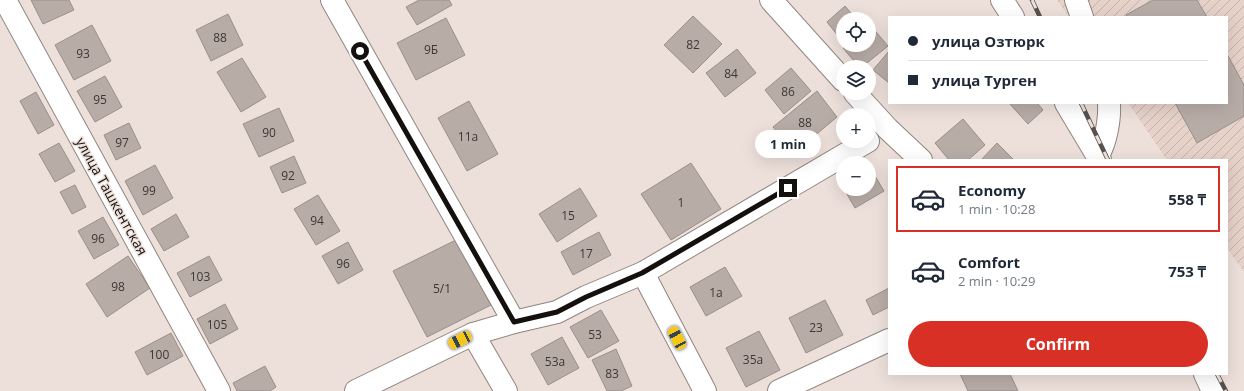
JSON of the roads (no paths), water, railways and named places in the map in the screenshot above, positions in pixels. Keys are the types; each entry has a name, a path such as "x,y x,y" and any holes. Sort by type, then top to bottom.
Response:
{"street":[{"name":"улица Ташкентская","path":"5,0 218,391"},
{"path":"332,0 514,322"},
{"path":"770,0 836,72"},
{"path":"1002,0 1012,16"},
{"path":"1076,0 1082,16"},
{"path":"861,100 888,129 920,159"},
{"path":"1067,104 1099,158"},
{"path":"1099,158 1107,128 1109,104"},
{"path":"876,136 888,129"},
{"path":"356,391 473,334 514,322 557,312 586,297 642,273 856,148"},
{"path":"642,273 704,391"},
{"path":"473,334 506,391"},
{"path":"779,391 888,340"},
{"path":"1205,375 1213,391"}],"railway":[{"path":"1032,0 1040,16"},
{"path":"1081,104 1108,159"},
{"path":"1218,375 1226,391"}]}
